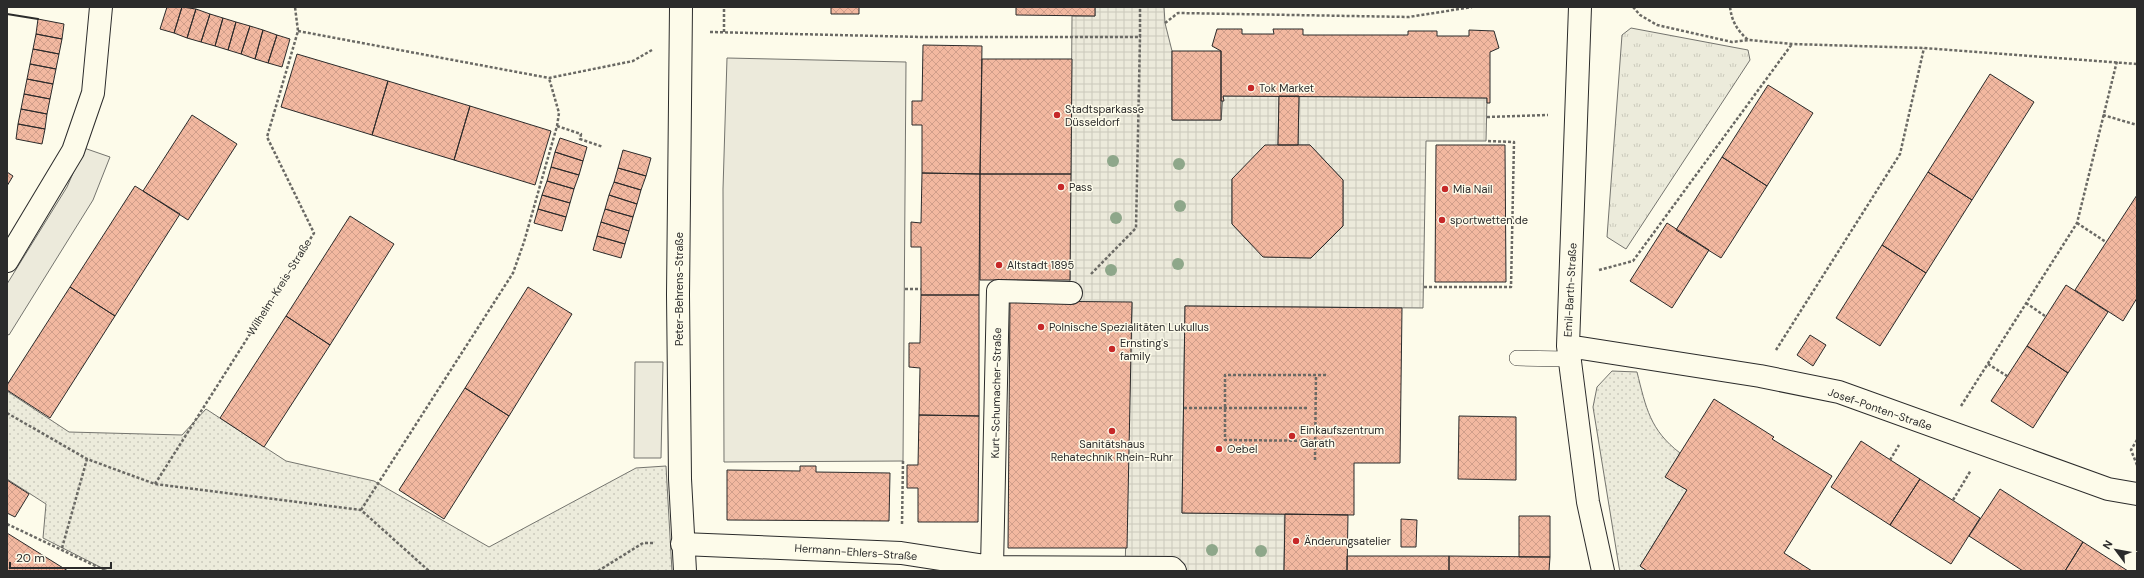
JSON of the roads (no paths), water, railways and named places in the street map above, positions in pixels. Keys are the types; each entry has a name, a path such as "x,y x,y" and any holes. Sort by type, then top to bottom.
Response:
{"street":[{"path":"7,261 14,233 73,151 93,93 101,7"},
{"name":"Peter-Behrens-Straße","path":"681,7 678,295 682,544 684,571"},
{"name":"Emil-Barth-Straße","path":"1580,7 1568,352 1588,502 1603,571"},
{"name":"Kurt-Schumacher-Straße","path":"992,567 998,291 1072,293"},
{"name":"Josef-Ponten-Straße","path":"1568,352 1760,376 1839,392 1985,446 2108,489 2137,494"},
{"name":"Hermann-Ehlers-Straße","path":"682,544 901,553 992,567 1125,569 1172,568 1175,571"}],"lane":[{"path":"1516,358 1568,352"}],"place":[{"name":"Tok Market","path":"1251,88"},
{"name":"Stadtsparkasse Düsseldorf","path":"1057,115"},
{"name":"Pass","path":"1061,187"},
{"name":"Mia Nail","path":"1445,189"},
{"name":"sportwetten.de","path":"1442,220"},
{"name":"Altstadt 1895","path":"999,265"},
{"name":"Polnische Spezialitäten Lukullus","path":"1041,327"},
{"name":"Ernsting's family","path":"1112,349"},
{"name":"Sanitätshaus Rehatechnik Rhein-Ruhr","path":"1112,431"},
{"name":"Einkaufszentrum Garath","path":"1292,436"},
{"name":"Oebel","path":"1219,449"},
{"name":"Änderungsatelier","path":"1296,541"}]}
